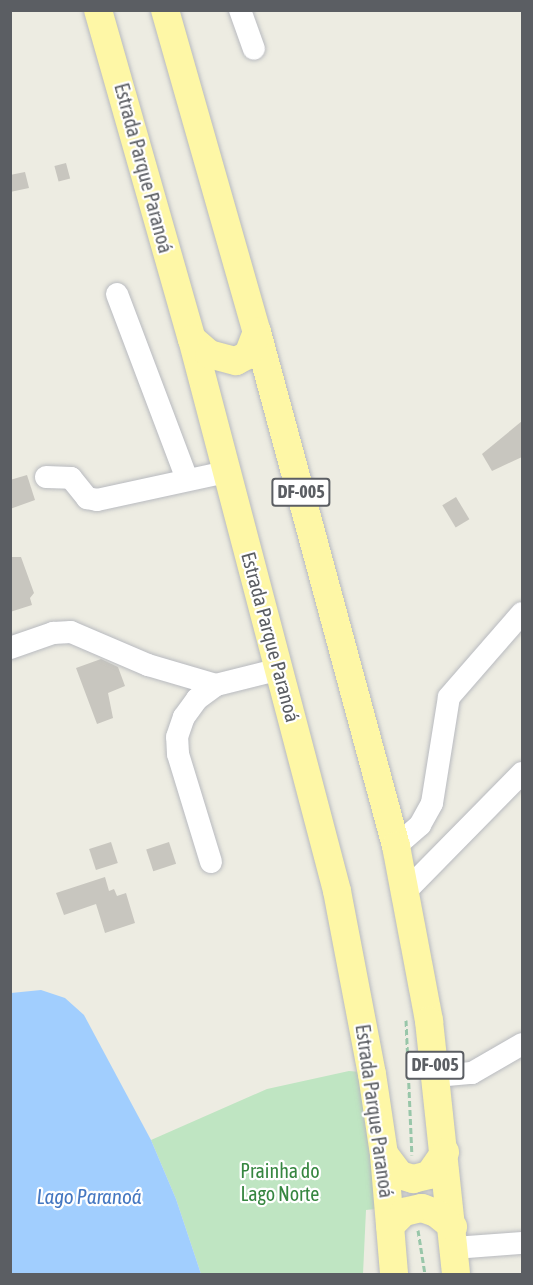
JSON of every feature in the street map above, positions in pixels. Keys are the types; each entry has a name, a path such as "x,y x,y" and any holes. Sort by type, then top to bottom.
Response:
{"main road":[{"name":"Estrada Parque Paranoá","path":"98,10 192,339 338,891 384,1154 394,1275"},
{"name":"DF-005","path":"165,10 257,332 396,846 436,1076 455,1250"},
{"path":"192,339 209,354 236,361 248,355 257,332"},
{"path":"384,1154 400,1175 413,1179 429,1175 445,1152"},
{"path":"390,1226 404,1212 415,1208 436,1213 455,1250"}],"street":[{"path":"240,10 254,49"},
{"path":"117,294 187,479"},
{"path":"46,477 71,478 87,498 97,500 226,472"},
{"path":"396,846 420,825 432,803 449,697 522,613"},
{"path":"10,648 53,633 71,632 148,665 216,685"},
{"path":"211,862 178,754 177,737 190,708 216,685 280,669"},
{"path":"405,892 522,773"},
{"path":"436,1076 472,1073 522,1044"},
{"path":"455,1250 522,1243"}],"path":[{"path":"405,1015 413,1179"},
{"path":"415,1208 425,1275"}],"green space":[{"name":"Prainha do Lago Norte","path":"349,1071 361,1072 376,1209 366,1210 363,1274 201,1274 176,1199 151,1140 267,1089"}],"water":[{"name":"Lago Paranoá","path":"41,990 65,998 84,1015 151,1140 176,1199 201,1274 11,1274 11,993"}],"building":[{"path":"66,163 70,178 59,182 54,166"},
{"path":"25,172 29,188 10,192 10,175"},
{"path":"522,421 522,457 492,471 482,454"},
{"path":"27,475 35,500 10,509 10,480"},
{"path":"456,497 469,519 456,528 442,505"},
{"path":"10,557 21,557 34,593 30,598 32,605 10,612"},
{"path":"101,659 118,667 125,686 108,693 113,718 97,724 76,668"},
{"path":"111,842 118,863 96,870 89,849"},
{"path":"169,842 176,864 153,871 146,849"},
{"path":"105,877 109,891 114,889 117,896 126,893 135,923 105,933 96,904 64,915 56,893"}]}
